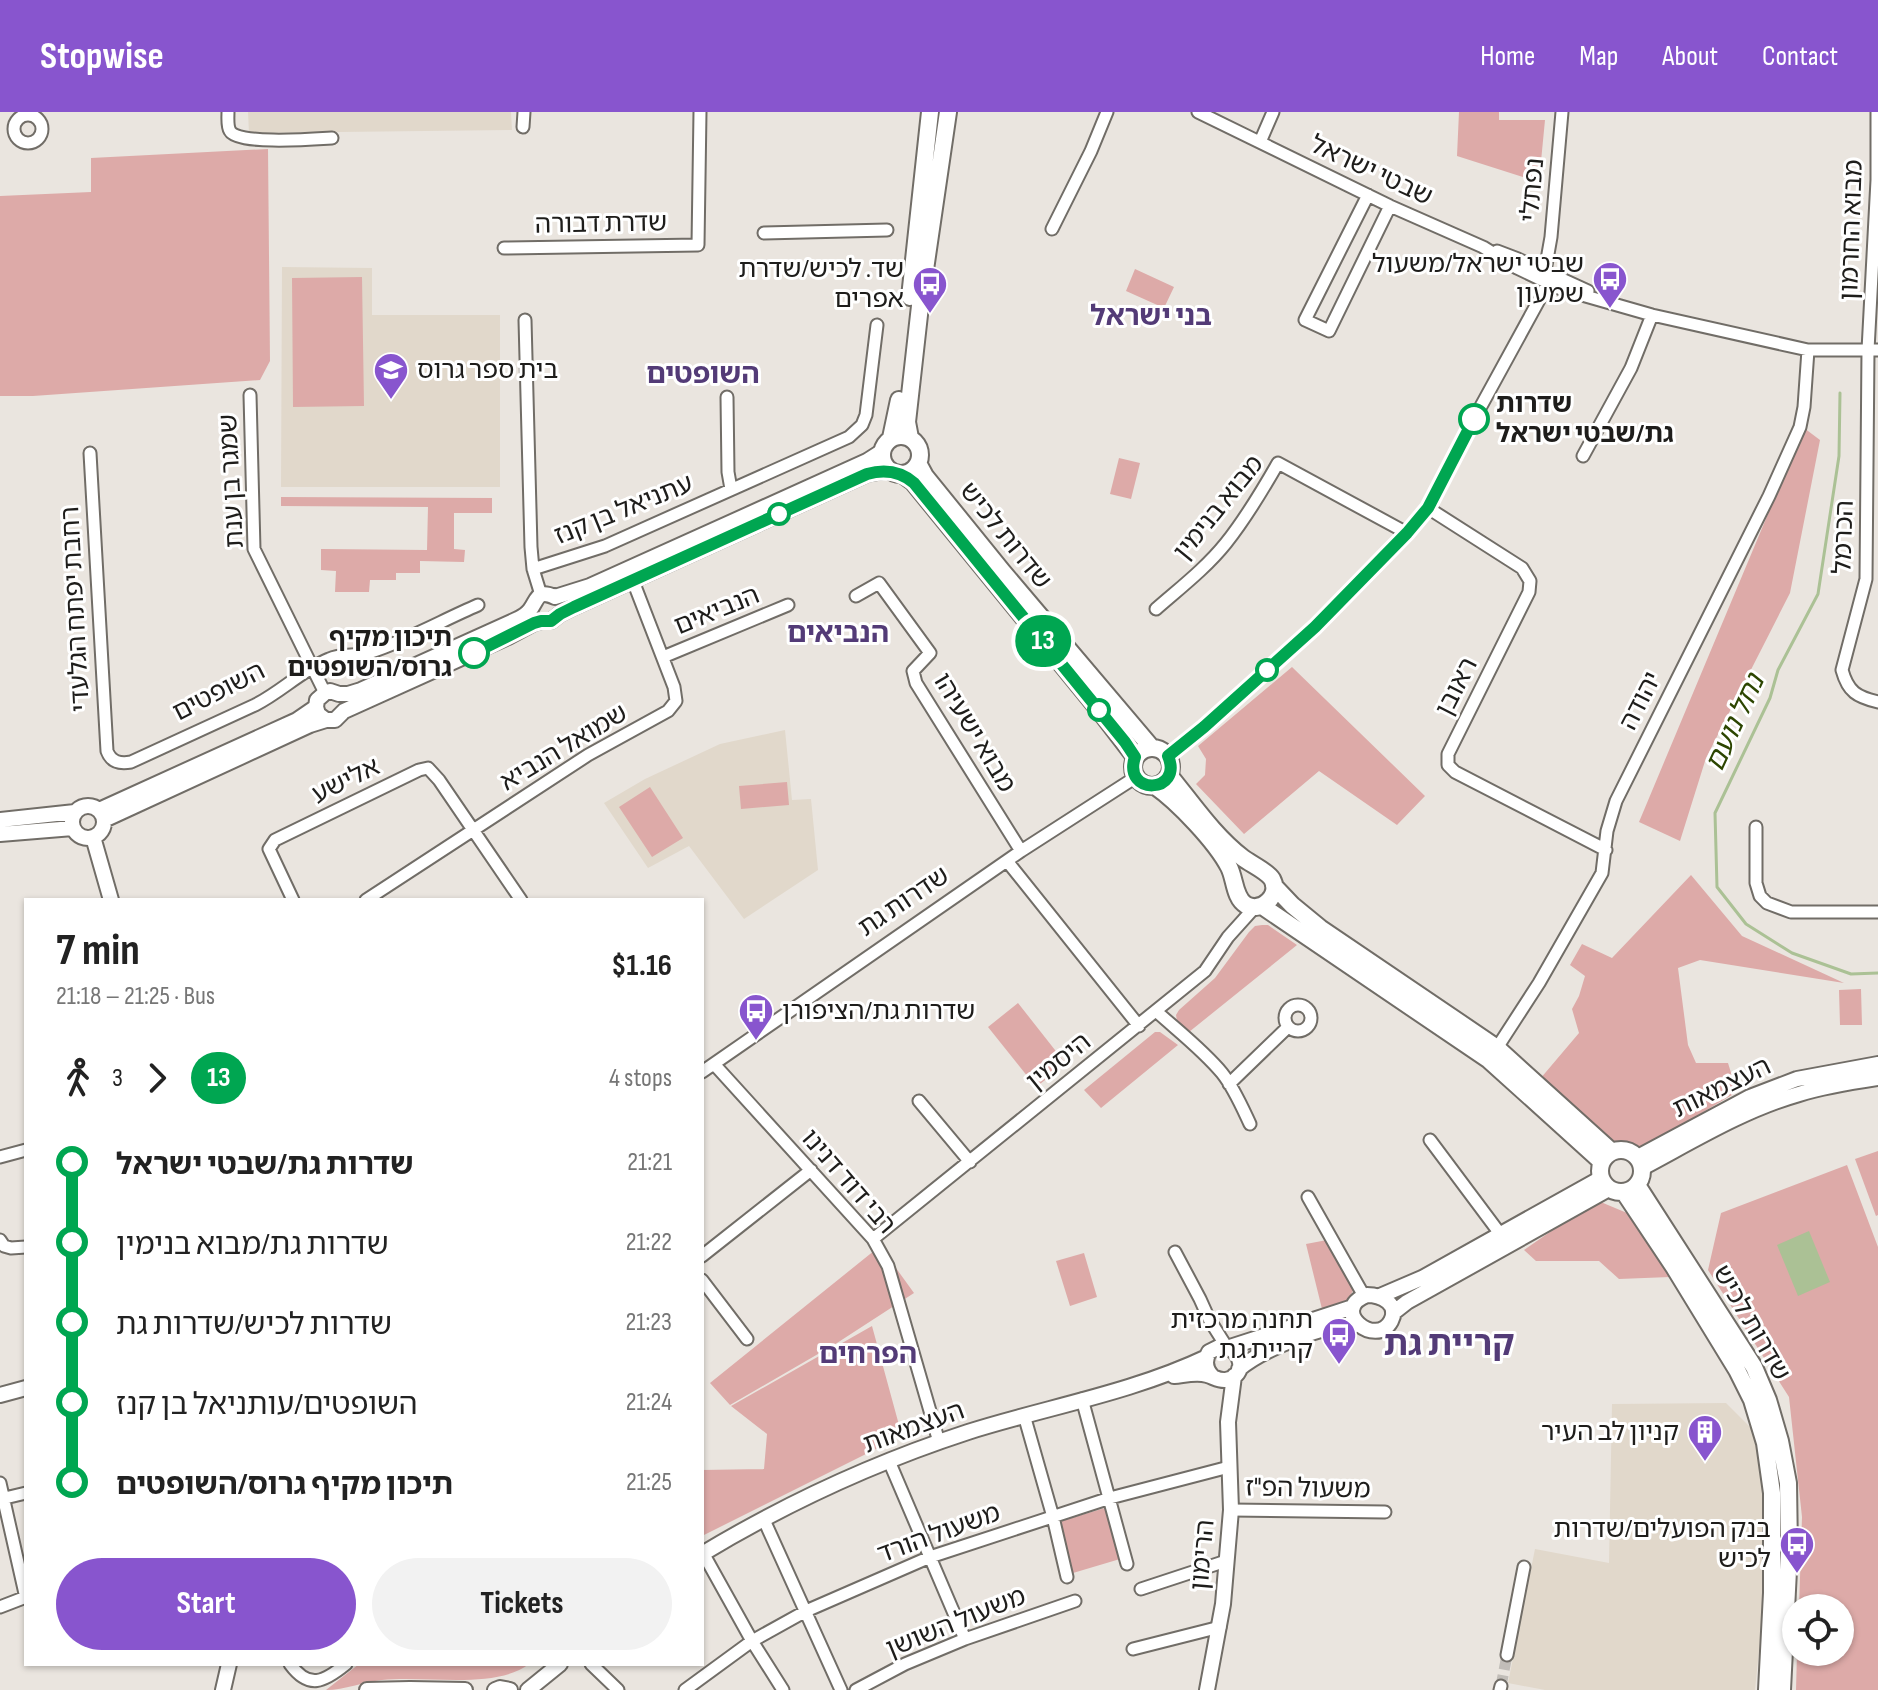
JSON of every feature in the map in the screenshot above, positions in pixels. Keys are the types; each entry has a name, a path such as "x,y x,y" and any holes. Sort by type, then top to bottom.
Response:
{"main road":[{"path":"886,445 901,436 910,438 920,452 918,463 910,472 895,472 883,462 886,445 896,421 904,363 930,112"},
{"path":"910,438 907,422 919,313 948,112"},
{"name":"שדרות לכיש","path":"918,463 964,525 1151,747"},
{"name":"שדרות לכיש","path":"895,472 914,483 1135,757"},
{"path":"1155,786 1166,780 1171,769 1164,751 1151,747 1135,757 1132,767 1136,777 1164,792 1194,823 1228,864 1238,892 1249,906 1258,906 1272,898 1274,886 1269,875 1228,844 1169,775"},
{"path":"1238,892 1238,880 1246,871 1259,869"},
{"name":"שדרות לכיש","path":"1274,886 1320,928 1493,1054 1614,1176 1754,1367 1767,1396 1788,1483 1789,1550 1782,1690"},
{"name":"שדרות לכיש","path":"1258,906 1493,1054"},
{"path":"1623,1150 1633,1154 1640,1163 1642,1174 1614,1176 1623,1150"},
{"name":"שדרות לכיש","path":"1614,1176 1737,1370 1752,1400 1765,1443 1772,1493 1772,1593 1767,1690"}],"street":[{"path":"228,112 230,132 240,138 332,138"},
{"path":"523,127 524,112"},
{"name":"שדרת דבורה","path":"504,248 698,245 700,112"},
{"path":"1052,229 1107,112"},
{"name":"שבטי ישראל","path":"1198,112 1390,206 1523,261 1543,277 1573,293 1652,315 1808,350 1873,350"},
{"path":"1260,142 1273,112"},
{"name":"נפתלי","path":"1543,277 1550,242 1562,112"},
{"name":"מבוא החרמון","path":"1873,350 1877,112"},
{"path":"1368,195 1305,320 1329,331 1390,206"},
{"path":"764,233 887,230"},
{"path":"1523,261 1538,256 1550,242"},
{"name":"שבטי ישראל","path":"1483,247 1503,260 1617,305"},
{"path":"1168,756 1315,627 1428,508 1538,305 1543,277"},
{"path":"1526,326 1543,277"},
{"path":"1538,305 1548,298 1573,293"},
{"path":"1583,456 1631,368 1652,315"},
{"path":"525,320 533,569 543,600 535,617 541,621"},
{"name":"עתניאל בן קנז","path":"533,569 605,546 849,437 859,429 866,415 877,325"},
{"name":"יהודה","path":"1493,1054 1539,983 1602,873 1607,831 1616,801 1769,496 1800,427 1808,350"},
{"name":"הכרמל","path":"1873,350 1872,580 1842,670 1852,691 1863,699 1878,702"},
{"name":"שמגר בן ענת","path":"250,395 254,549 312,668 332,694"},
{"name":"עתניאל בן קנז","path":"727,397 731,489"},
{"path":"326,720 318,714 317,700 332,694 361,690 518,619 543,600 590,586 867,461 886,445"},
{"name":"רחבת יפתח הגלעדי","path":"90,453 107,751 113,760"},
{"name":"מבוא בנימין","path":"1156,609 1224,545 1258,498 1278,463 1407,533"},
{"path":"344,711 541,621 551,621 560,614 867,474 895,472"},
{"name":"ראובן","path":"1428,508 1522,568 1530,581 1529,592 1448,754 1448,765 1455,772 1606,850"},
{"name":"שמואל הנביא","path":"369,898 588,755 668,711 676,701 674,687 633,581"},
{"name":"מבוא ישעיהו","path":"856,596 879,583 930,653 913,671 916,683 1021,851"},
{"path":"543,600 560,603 560,614"},
{"name":"השופטים","path":"113,760 131,762 268,698 312,668 338,656 368,654 478,605"},
{"name":"הנביאים","path":"663,657 788,605"},
{"path":"102,815 310,725 335,720 342,715 345,702 332,694"},
{"path":"102,815 297,720 316,707"},
{"name":"אלישע","path":"292,898 269,849 275,840 419,770 428,768 439,780 473,831"},
{"name":"שדרות גת","path":"704,1071 1021,851 1136,777"},
{"path":"89,805 102,815 103,829 93,837 79,835 74,820 78,808 89,805"},
{"path":"0,820 74,820"},
{"path":"0,834 74,820"},
{"path":"1756,827 1756,883 1760,896 1767,903 1791,912 1878,912"},
{"path":"473,831 520,898"},
{"path":"93,837 110,898"},
{"path":"1007,861 1139,1026"},
{"name":"היסמין","path":"1228,937 1235,919 1238,892"},
{"name":"היסמין","path":"873,1239 1205,971 1228,937 1258,906"},
{"path":"1156,1011 1223,1074 1250,1124"},
{"path":"1229,1084 1288,1027"},
{"name":"רבי דוד דנינו","path":"714,1064 873,1239 888,1266 939,1442"},
{"name":"העצמאות","path":"1640,1163 1756,1094 1797,1079 1878,1064"},
{"name":"העצמאות","path":"1640,1163 1763,1106 1800,1093 1878,1078"},
{"path":"919,1101 970,1162"},
{"path":"1430,1140 1501,1235"},
{"path":"0,1157 24,1151"},
{"path":"704,1254 811,1170"},
{"path":"1380,1296 1422,1278 1614,1176"},
{"path":"1393,1313 1614,1176"},
{"path":"1208,1355 1217,1347 1228,1347 1345,1311 1359,1302 1371,1295 1380,1296 1390,1303 1393,1313 1390,1324 1381,1330 1369,1330 1354,1319 1359,1302 1308,1197"},
{"path":"0,1240 4,1246 24,1247"},
{"path":"1175,1252 1209,1319 1240,1359 1237,1372"},
{"path":"704,1283 747,1339"},
{"path":"1209,1319 1206,1367 1214,1378 1226,1380 1258,1355 1304,1336 1343,1325 1359,1325"},
{"name":"העצמאות","path":"1154,1379 1208,1355"},
{"name":"הרימון","path":"1207,1690 1220,1627 1231,1510 1228,1422 1237,1372"},
{"name":"העצמאות","path":"704,1552 855,1475 939,1442 1154,1379 1191,1374 1214,1378"},
{"name":"הרימון","path":"1214,1378 1228,1422"},
{"path":"0,1395 24,1389"},
{"path":"1082,1399 1127,1564"},
{"path":"1024,1415 1067,1577"},
{"path":"889,1461 965,1639"},
{"name":"משעול הורד","path":"685,1690 752,1641 806,1611 930,1557 1110,1498 1229,1467"},
{"path":"0,1483 24,1588"},
{"path":"5,1498 24,1493"},
{"name":"משעול הפ\"ז","path":"1231,1510 1385,1512"},
{"path":"764,1520 841,1690"},
{"path":"704,1557 783,1690"},
{"path":"1141,1589 1226,1561"},
{"path":"1507,1655 1524,1567"},
{"path":"0,1607 24,1599"},
{"name":"משעול השושן","path":"856,1690 905,1664 965,1639 1075,1601"},
{"path":"1133,1649 1220,1627"},
{"path":"223,1690 229,1666"},
{"path":"291,1666 308,1682 317,1682 343,1666"},
{"path":"528,1690 558,1666"},
{"path":"593,1666 618,1690"},
{"path":"367,1690 465,1690"},
{"path":"495,1690 510,1690"}],"shaded area":[{"path":"248,112 511,112 512,130 249,133"},
{"path":"1459,112 1499,112 1499,120 1545,120 1539,182 1457,156"},
{"path":"268,149 270,361 260,380 0,396 0,196 91,192 91,158"},
{"name":"בית ספר גרוס","path":"282,267 372,268 372,315 500,315 500,487 281,487"},
{"path":"1135,269 1174,287 1164,308 1126,291"},
{"path":"362,277 364,406 293,407 292,278"},
{"path":"1804,428 1820,440 1790,593 1706,758 1680,841 1639,822"},
{"path":"1119,458 1140,463 1131,499 1110,494"},
{"path":"281,497 492,498 492,513 454,513 454,549 465,550 464,562 420,561 420,573 396,573 396,580 370,580 369,592 335,592 336,571 321,570 321,549 427,550 428,507 281,506"},
{"path":"1292,667 1425,796 1397,825 1319,771 1244,834 1196,784 1205,775 1206,759 1198,746"},
{"path":"785,730 792,800 811,799 818,870 744,919 689,846 648,868 604,803 645,779 720,744"},
{"path":"787,782 789,805 741,809 739,786"},
{"path":"650,787 683,838 652,857 619,807"},
{"path":"1691,875 1742,936 1844,983 1700,960 1678,968 1688,1045 1696,1063 1728,1063 1737,1092 1639,1150 1627,1144 1612,1145 1540,1079 1579,1033 1572,1009 1585,976 1570,965 1582,944 1612,958"},
{"path":"1268,925 1297,945 1189,1032 1177,1021 1179,1010 1215,978 1255,926"},
{"path":"1861,989 1862,1025 1840,1025 1839,990"},
{"path":"1018,1003 1066,1064 1036,1087 988,1027"},
{"path":"1155,1032 1160,1032 1178,1045 1101,1108 1084,1090"},
{"path":"1878,1151 1878,1215 1876,1216 1855,1159"},
{"path":"1847,1165 1878,1247 1878,1690 1796,1690 1797,1666 1854,1666 1854,1594 1799,1594 1802,1517 1789,1397 1708,1270 1721,1213"},
{"path":"1596,1200 1627,1213 1670,1277 1619,1279 1599,1261 1536,1261 1524,1250"},
{"path":"1809,1231 1830,1282 1798,1296 1777,1245"},
{"path":"1327,1240 1355,1287 1345,1305 1323,1313 1306,1244"},
{"path":"880,1246 914,1293 837,1343 730,1405 710,1383"},
{"path":"1084,1253 1097,1297 1070,1306 1056,1261"},
{"path":"872,1326 902,1436 704,1535 704,1470 764,1469 767,1434 731,1406"},
{"path":"1726,1403 1754,1431 1764,1504 1765,1591 1755,1690 1545,1690 1508,1683 1535,1549 1609,1563 1612,1404"},
{"path":"1105,1508 1120,1559 1073,1573 1058,1522"},
{"path":"356,1666 526,1666 498,1677 382,1680 326,1690"}],"waterway":[{"name":"נחל נועם","path":"1840,393 1839,456 1818,594 1778,670 1770,698 1715,813 1717,887 1746,924 1792,953 1851,974 1878,973"}],"tunnel":[{"path":"1501,1686 1507,1655"}],"bus line":[{"name":"13","path":"474,653 534,623 551,621 574,607 867,474 889,470 906,476 914,483 1125,742 1135,757 1132,767 1139,781 1155,786 1169,775 1171,762 1168,756 1315,627 1407,533 1428,508 1474,419"}],"place":[{"name":"שבטי ישראל/משעול שמעון","path":"1610,310"},
{"name":"שד. לכיש/שדרת אפרים","path":"930,315"},
{"name":"בית ספר גרוס","path":"391,401"},
{"name":"שדרות גת/שבטי ישראל","path":"1474,419"},
{"name":"תיכון מקיף גרוס/השופטים","path":"474,653"},
{"name":"שדרות גת/הציפורן","path":"756,1042"},
{"name":"תחנה מרכזית קריית גת","path":"1339,1366"},
{"name":"קניון לב העיר","path":"1705,1463"},
{"name":"בנק הפועלים/שדרות לכיש","path":"1797,1575"}],"district":[{"name":"בני ישראל","path":"1151,316"},
{"name":"השופטים","path":"703,374"},
{"name":"הנביאים","path":"838,633"},
{"name":"קריית גת","path":"1449,1344"},
{"name":"הפרחים","path":"868,1354"}]}
